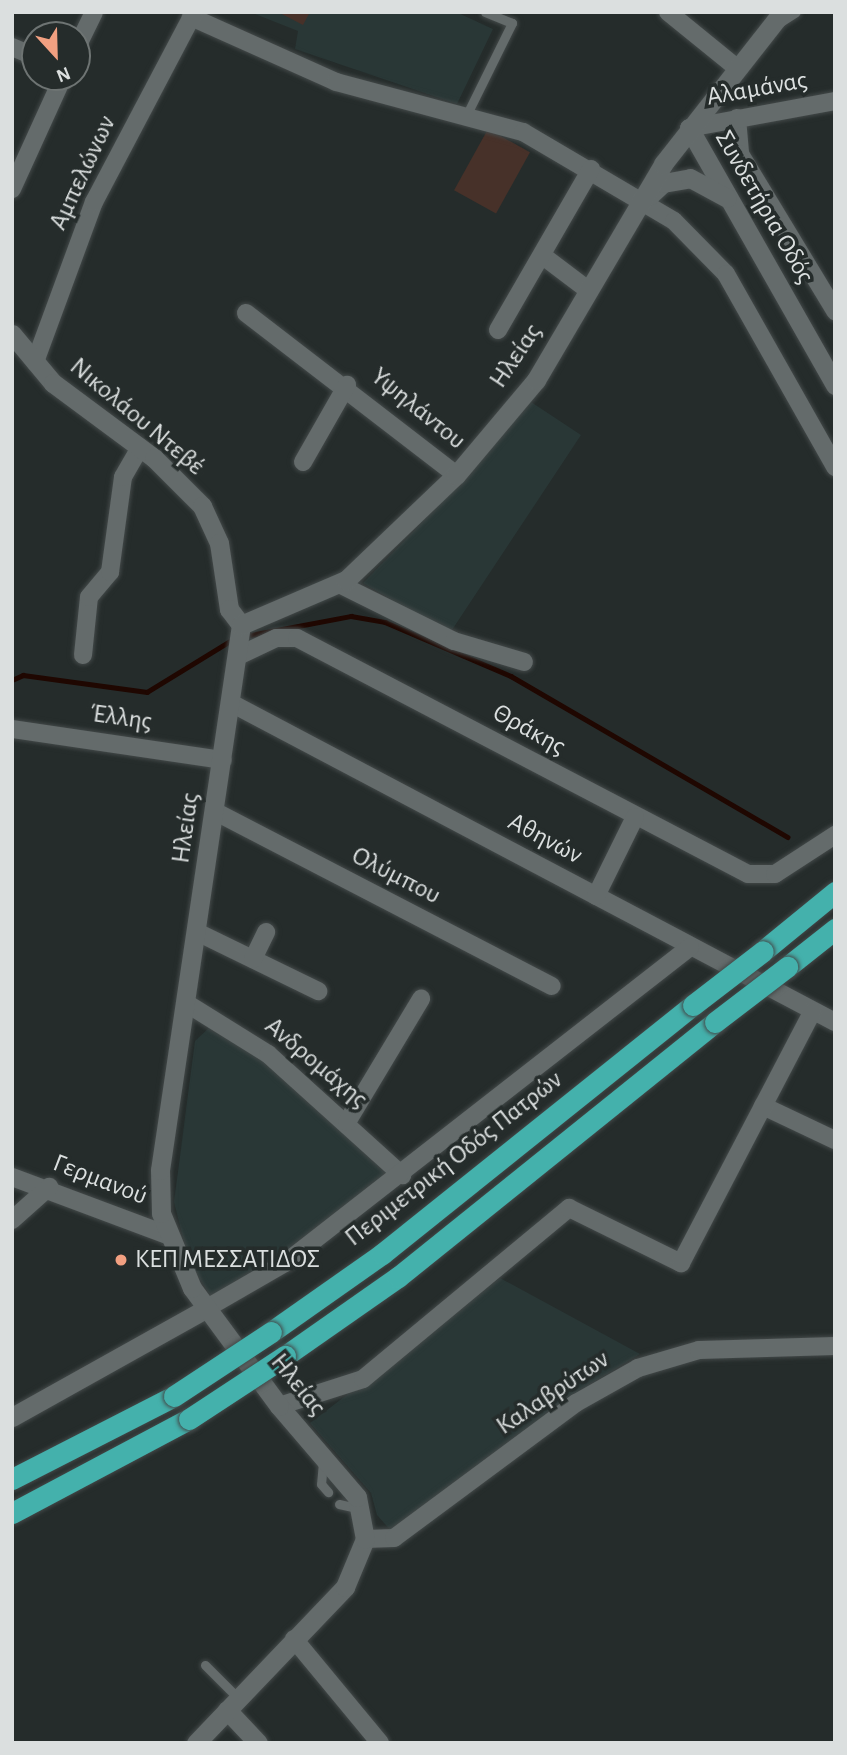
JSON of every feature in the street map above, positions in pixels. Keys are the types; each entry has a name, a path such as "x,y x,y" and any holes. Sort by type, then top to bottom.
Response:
{"highway":[{"name":"Περιμετρική Οδός Πατρών","path":"12,1479 174,1395 271,1332 382,1254 835,892"},
{"name":"Περιμετρική Οδός Πατρών","path":"12,1513 189,1419 398,1277 835,929"}],"main road":[{"name":"Ηλείας","path":"365,1539 361,1509 324,1457 279,1406 206,1308 167,1235 160,1170 240,639 339,584 373,559 456,475 536,380 642,201 689,128 777,19"},
{"name":"Συνδετήρια Οδός","path":"689,128 835,385"},
{"path":"642,201 663,183 690,178 734,205"},
{"name":"Νικολάου Ντεβέ","path":"12,334 34,362 140,447 208,514 219,543 229,609 240,639"},
{"path":"12,1417 206,1308"},
{"path":"195,1743 345,1587 365,1539"},
{"path":"233,1704 258,1743"}],"street":[{"path":"668,12 737,68"},
{"path":"192,15 336,82 523,132 591,169 642,201 713,257 812,418 835,467"},
{"name":"Αμπελώνων","path":"34,362 94,201 192,15"},
{"path":"12,189 29,159 57,91"},
{"name":"Αλαμάνας","path":"689,128 835,101"},
{"path":"737,118 740,154 835,311"},
{"path":"12,153 29,159"},
{"path":"498,330 591,169"},
{"path":"543,256 588,290"},
{"name":"Υψηλάντου","path":"246,313 347,385 456,475"},
{"name":"Υψηλάντου","path":"303,462 347,385"},
{"path":"83,655 89,597 110,572 122,477 140,447"},
{"path":"339,584 454,641 524,663"},
{"name":"Θράκης","path":"240,639 297,638 748,874 775,874 796,864 835,835"},
{"name":"Αθηνών","path":"231,703 835,1023"},
{"name":"Έλλης","path":"12,729 223,760"},
{"name":"Ολύμπου","path":"216,812 552,986"},
{"path":"596,896 635,817"},
{"path":"197,932 318,991"},
{"path":"253,959 266,932"},
{"path":"206,1308 258,1282 402,1175 690,947"},
{"path":"347,1122 421,999"},
{"name":"Ανδρομάχης","path":"186,1003 268,1054 347,1122 402,1175"},
{"path":"279,1406 363,1379 569,1208 681,1263 813,1011"},
{"path":"763,1106 835,1140"},
{"name":"Γερμανού","path":"12,1177 49,1187 167,1235"},
{"path":"12,1220 49,1187"},
{"name":"Καλαβρύτων","path":"365,1539 394,1538 435,1512 576,1403 638,1368 699,1350 835,1346"},
{"path":"294,1639 380,1743"}],"lane":[{"path":"466,116 512,23 485,12"},
{"path":"777,19 796,12"},
{"path":"324,1457 321,1484 328,1492"},
{"path":"339,1504 361,1509"},
{"path":"205,1665 233,1704"}],"shaded area":[{"path":"278,12 310,12 303,25"},
{"path":"456,12 493,29 457,104 295,49 298,31 255,14"},
{"path":"488,129 530,152 496,213 454,190"},
{"path":"528,400 581,435 450,633 363,583 451,493"},
{"path":"212,1025 254,1050 393,1173 215,1303 189,1262 174,1202 195,1041"},
{"path":"500,1278 640,1354 581,1390 392,1532 377,1515 371,1493 310,1423"}],"waterway":[{"path":"245,636 351,616 385,622 511,676 788,837"},
{"path":"12,680 23,675 147,692 233,639"}],"place":[{"name":"ΚΕΠ ΜΕΣΣΑΤΙΔΟΣ","path":"121,1260"}]}
